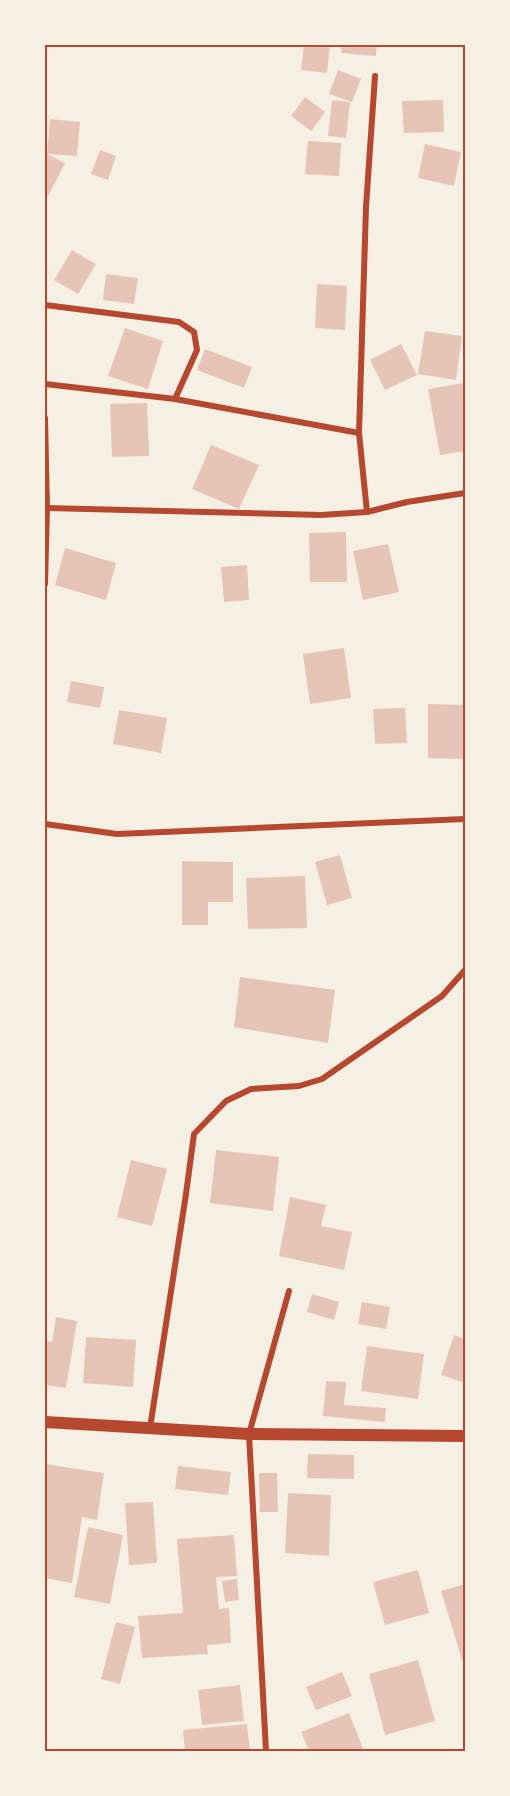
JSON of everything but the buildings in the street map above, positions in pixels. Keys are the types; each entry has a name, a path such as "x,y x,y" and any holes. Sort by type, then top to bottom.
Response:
{"main road":[{"path":"45,1422 249,1434 465,1436"}],"street":[{"path":"368,512 359,433 366,207 375,76"},
{"path":"45,305 179,322 194,332 197,350 175,399"},
{"path":"45,384 175,399 359,433"},
{"path":"45,418 47,508 45,584"},
{"path":"47,508 321,515 368,512 407,502 465,493"},
{"path":"45,824 117,834 465,819"},
{"path":"149,1429 194,1134 226,1101 251,1089 299,1086 322,1079 442,996 465,970"},
{"path":"266,1751 249,1434 289,1291"}]}
